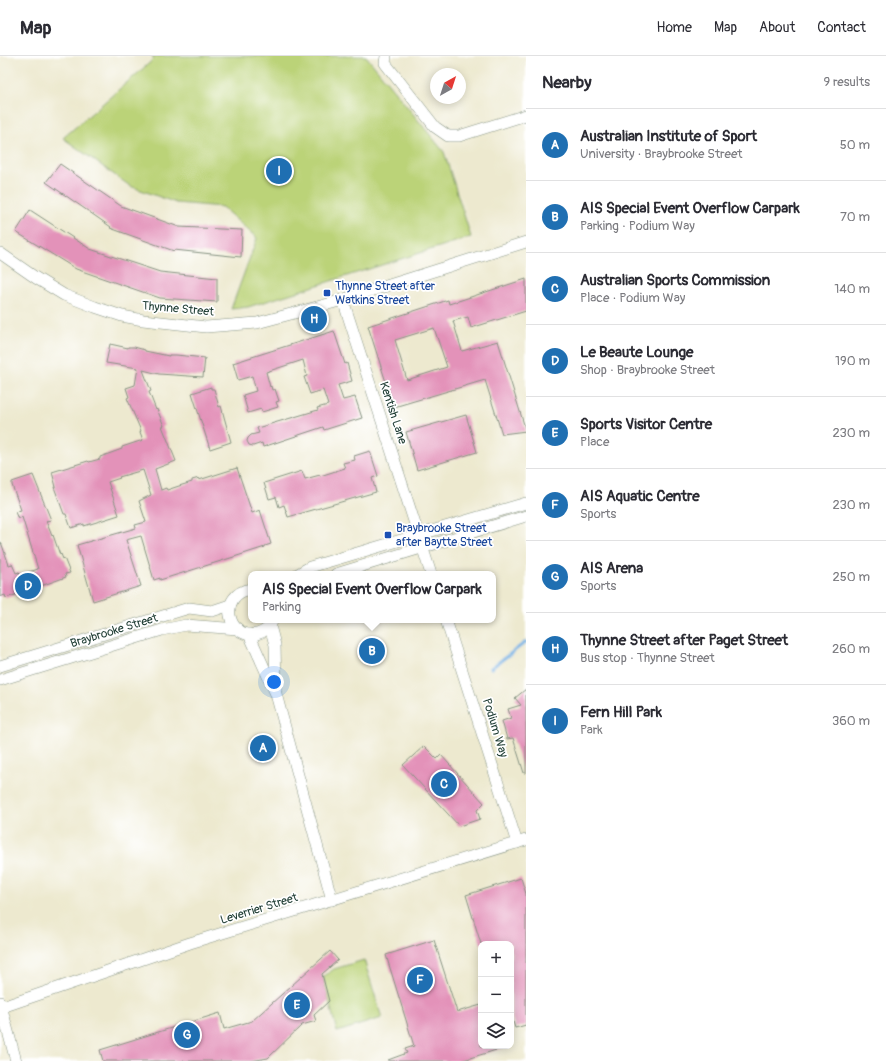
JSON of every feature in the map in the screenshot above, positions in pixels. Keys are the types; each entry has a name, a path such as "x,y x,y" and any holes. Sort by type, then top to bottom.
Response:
{"street":[{"path":"386,56 385,63 435,127 448,136 459,136 526,114"},
{"name":"Thynne Street","path":"0,253 64,295 122,316 206,328 257,323 343,300 526,242"},
{"name":"Kentish Lane","path":"343,300 418,534"},
{"path":"302,571 310,566 526,503"},
{"path":"346,571 526,516"},
{"path":"418,534 430,571"},
{"path":"248,590 240,593 232,600 230,605 231,621 238,629 248,634 260,633 271,623"},
{"name":"Braybrooke Street","path":"0,666 188,608 212,611 230,605"},
{"path":"159,617 162,630"},
{"path":"271,623 275,645 276,694"},
{"name":"Podium Way","path":"447,623 522,842"},
{"name":"Braybrooke Street","path":"0,680 162,630 186,625 238,629"},
{"path":"248,634 276,694 332,900"},
{"name":"Leverrier Street","path":"1,1004 190,943 522,842"},
{"path":"1,1004 16,1061"}],"green space":[{"path":"152,56 366,56 444,152 471,237 248,307 231,309 257,238 222,207 176,203 130,186 63,138 154,59"},
{"path":"364,960 382,1018 337,1032 323,977 334,969"}],"building":[{"path":"60,164 121,206 179,227 242,230 241,257 174,251 110,228 111,227 46,182"},
{"path":"30,210 90,249 160,272 217,278 217,302 160,298 76,269 16,232"},
{"path":"526,279 526,311 471,328 468,317 453,321 462,351 498,341 526,431 502,434 485,380 394,407 368,326 448,300 449,304","holes":["434,328 447,367 407,380 395,340"]},
{"path":"334,331 345,364 347,363 352,381 338,385 343,400 355,397 362,418 324,430 323,427 263,447 262,443 253,446 249,445 247,441 248,438 251,435 259,433 257,428 318,410 317,408 328,405 323,390 310,394 304,377 307,376 303,360 266,372 270,387 271,386 272,390 275,389 279,401 276,402 278,407 262,412 261,409 248,413 243,395 256,391 252,376 238,380 233,363"},
{"path":"110,344 128,348 134,347 169,356 176,355 205,358 203,377 159,374 143,370 151,391 149,392 164,426 162,426 176,461 155,469 161,490 166,488 167,490 192,482 192,480 199,478 199,480 237,468 252,513 260,510 271,544 160,580 160,578 154,580 141,536 126,540 141,586 93,601 77,545 136,528 135,525 146,522 139,501 151,495 143,470 119,477 120,478 108,482 119,515 84,526 84,524 71,528 54,487 56,487 52,472 88,461 100,459 100,457 122,449 122,447 143,440 141,431 127,398 129,397 126,388 135,385 138,368 106,363"},
{"path":"211,387 211,389 214,389 219,407 221,406 231,442 210,449 192,393"},
{"path":"466,415 477,452 417,470 406,432"},
{"path":"370,451 378,476 372,478 376,492 288,517 284,505 279,507 276,497 269,499 264,483 302,471 305,479 320,476 345,468 343,463 355,460 354,456"},
{"path":"33,475 51,520 46,521 60,555 61,554 63,559 64,558 70,573 65,574 66,577 38,587 37,584 20,590 21,593 6,598 5,595 0,597 0,542 9,565 12,564 16,573 19,572 20,575 38,569 22,517 18,519 15,512 21,510 12,485 12,482"},
{"path":"526,689 526,773 524,773 513,738 507,739 502,721 511,718 508,709 521,705 515,698"},
{"path":"424,746 437,759 441,755 484,803 477,810 480,819 459,826 403,765"},
{"path":"521,878 526,894 526,1025 515,1028 514,1025 514,941 480,941 466,895"},
{"path":"434,940 457,1012 478,1006 478,1049 500,1049 460,1061 388,1061 407,1053 405,1049 414,1046 386,955"},
{"path":"330,951 338,960 322,974 329,1001 314,1015 316,1021 302,1025 268,1058 251,1061 103,1061 100,1050 220,1013 224,1029 252,1021"}],"waterway":[{"path":"491,668 526,642"}],"place":[{"name":"Fern Hill Park","path":"279,171"},
{"name":"Thynne Street after Watkins Street","path":"327,293"},
{"name":"Thynne Street after Paget Street","path":"314,319"},
{"name":"Braybrooke Street after Baytte Street","path":"388,535"},
{"name":"Le Beaute Lounge","path":"28,586"},
{"name":"AIS Special Event Overflow Carpark","path":"372,651"},
{"name":"Australian Institute of Sport","path":"263,748"},
{"name":"Australian Sports Commission","path":"444,784"},
{"name":"AIS Aquatic Centre","path":"420,980"},
{"name":"Sports Visitor Centre","path":"297,1005"},
{"name":"AIS Arena","path":"187,1035"}]}
